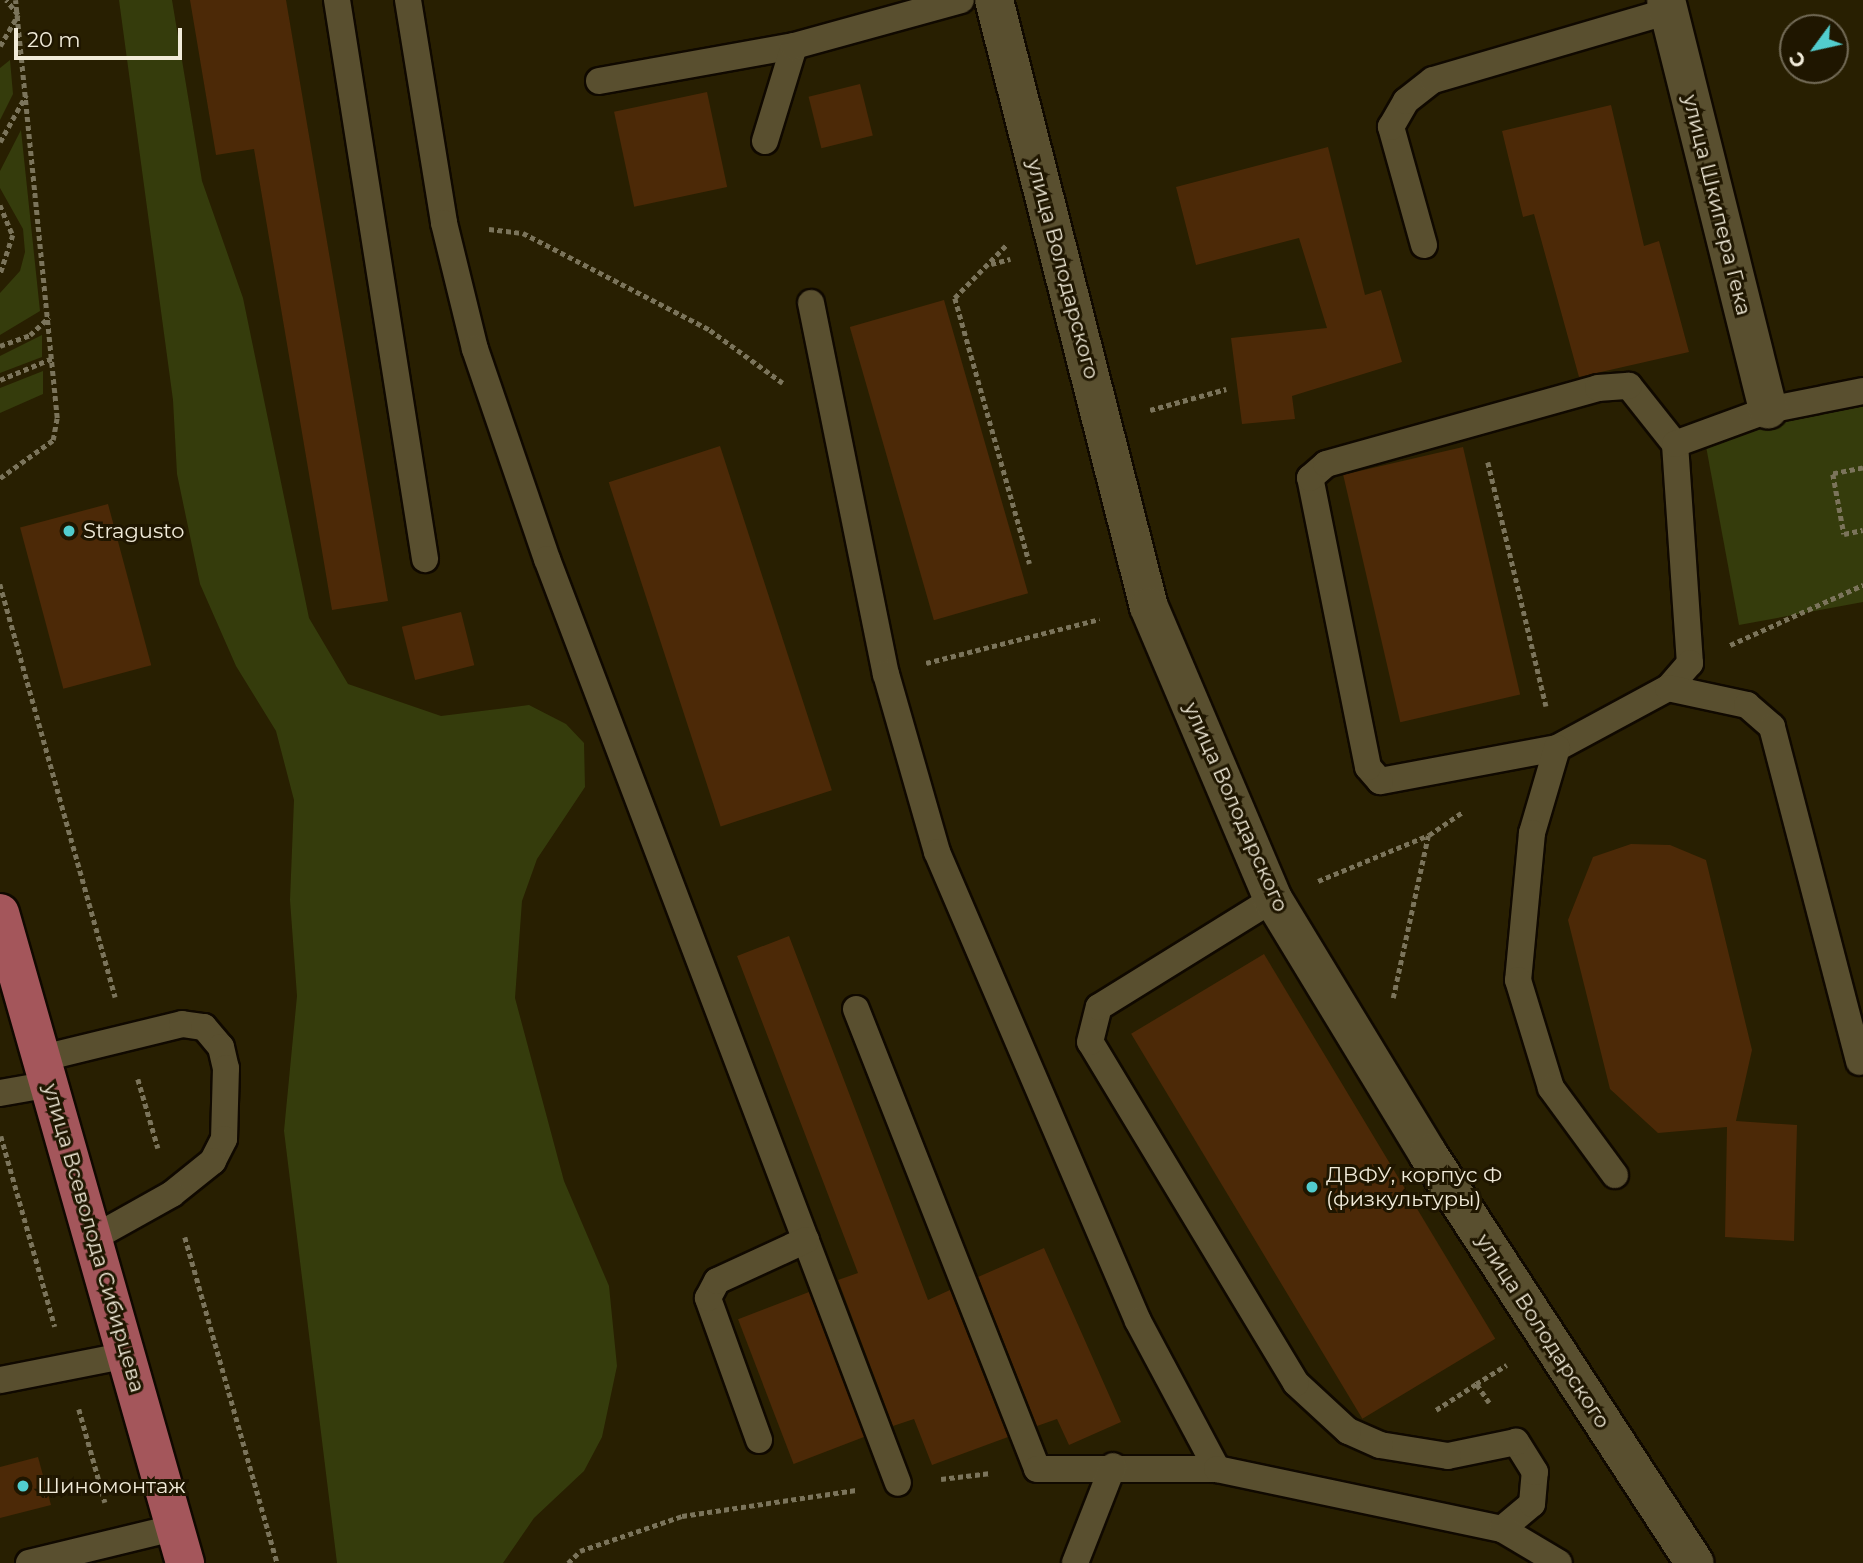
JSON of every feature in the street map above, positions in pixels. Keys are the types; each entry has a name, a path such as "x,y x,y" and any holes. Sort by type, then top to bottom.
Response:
{"main road":[{"name":"улица Всеволода Сибирцева","path":"0,913 95,1237 180,1545"}],"street":[{"name":"улица Володарского","path":"994,0 1105,423 1149,607 1273,899 1428,1154 1695,1563"},
{"name":"улица Шкипера Гека","path":"1667,6 1768,411"}],"lane":[{"path":"337,0 425,559"},
{"path":"408,0 444,223 475,349 547,559 898,1483"},
{"path":"599,81 794,46 961,0"},
{"path":"1424,245 1391,127 1406,101 1433,79 1667,6"},
{"path":"765,141 794,46"},
{"path":"811,303 886,674 964,920 1138,1321 1217,1469"},
{"path":"1629,386 1675,444 1690,663 1668,688 1557,748 1403,779 1380,781 1368,767 1310,478 1326,464 1478,424 1598,388 1629,386"},
{"path":"1675,444 1768,411 1863,391"},
{"path":"1668,688 1746,705 1772,727 1859,1062"},
{"path":"1557,748 1532,833 1518,980 1551,1088 1615,1175"},
{"path":"1273,899 1099,1007 1090,1042 1297,1383 1322,1407 1348,1431 1380,1445 1448,1456 1516,1443 1535,1472 1532,1504 1502,1529"},
{"path":"856,1009 1037,1469 1113,1466 1217,1469 1502,1529 1559,1563"},
{"path":"0,1093 47,1071 182,1024 204,1027 220,1047 226,1068 224,1139 213,1161 172,1194 95,1237"},
{"path":"759,1440 708,1297 717,1281 806,1240"},
{"path":"0,1380 128,1355"},
{"path":"1075,1563 1113,1466"},
{"path":"29,1563 180,1545"}],"path":[{"path":"6,0 18,15"},
{"path":"0,478 52,440 50,316 15,0"},
{"path":"0,46 18,15"},
{"path":"0,142 26,95"},
{"path":"0,205 13,235 0,275"},
{"path":"444,223 523,233 710,330 835,420"},
{"path":"989,265 955,298 1030,564"},
{"path":"0,346 30,335 50,316"},
{"path":"0,380 52,358"},
{"path":"1105,423 1226,389"},
{"path":"1478,424 1557,748"},
{"path":"1863,468 1833,474 1844,534 1863,530"},
{"path":"0,584 4,601"},
{"path":"1690,663 1863,585"},
{"path":"886,674 1149,607"},
{"path":"1273,899 1429,835 1392,988 1394,1011"},
{"path":"1516,1443 1476,1384 1519,1357"},
{"path":"568,1563 580,1551 682,1516 898,1483 1037,1469"}],"green space":[{"path":"119,0 172,0 202,181 243,298 309,618 348,684 441,716 529,705 566,724 584,743 585,787 537,859 522,901 515,998 564,1181 609,1286 617,1366 602,1437 584,1471 534,1518 503,1563 337,1563 284,1131 297,996 290,900 294,800 276,731 236,666 200,584 177,474 173,400"},
{"path":"10,60 13,94 0,120 0,68"},
{"path":"21,130 40,311 0,335 0,293 20,271 25,252 23,229 0,188 0,171"},
{"path":"42,335 42,357 0,373 0,356"},
{"path":"43,371 43,394 0,413 0,388"},
{"path":"1863,399 1863,602 1739,625 1703,430"}],"building":[{"path":"190,0 286,0 388,601 332,610 254,149 216,155"},
{"path":"860,84 873,135 821,148 809,97"},
{"path":"707,92 727,187 634,207 614,112"},
{"path":"1611,105 1644,246 1659,241 1689,352 1579,377 1534,214 1523,217 1502,131"},
{"path":"1328,147 1365,295 1381,290 1402,362 1292,396 1295,419 1242,424 1231,338 1327,328 1299,238 1196,265 1176,187"},
{"path":"944,300 1028,593 934,620 850,327"},
{"path":"720,446 832,790 721,826 609,482"},
{"path":"1463,447 1520,694 1400,722 1343,475"},
{"path":"108,504 151,665 63,689 20,528"},
{"path":"461,612 474,665 415,680 402,627"},
{"path":"1631,844 1670,845 1706,860 1752,1050 1736,1121 1797,1125 1794,1241 1725,1237 1727,1127 1658,1133 1610,1089 1568,920 1593,857"},
{"path":"789,936 928,1300 950,1290 1008,1437 932,1465 914,1419 893,1426 838,1280 858,1273 737,956"},
{"name":"ДВФУ, корпус Ф (физкультуры)","path":"1264,954 1495,1339 1362,1419 1131,1034"},
{"path":"1044,1248 1121,1422 1069,1445 1057,1419 1037,1426 978,1277"},
{"path":"809,1292 865,1437 794,1464 738,1319"},
{"name":"Шиномонтаж","path":"38,1457 51,1505 0,1518 0,1467"}],"place":[{"name":"Stragusto","path":"69,531"},
{"name":"ДВФУ, корпус Ф (физкультуры)","path":"1312,1187"},
{"name":"Шиномонтаж","path":"23,1486"}]}
